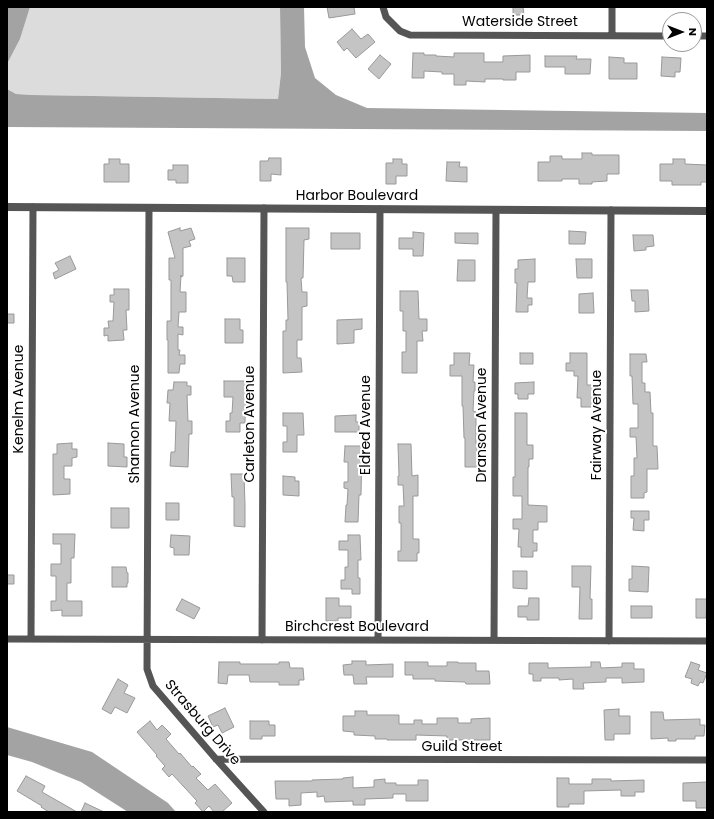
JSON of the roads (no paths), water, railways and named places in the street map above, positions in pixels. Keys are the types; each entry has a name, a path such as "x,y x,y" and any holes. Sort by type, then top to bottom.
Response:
{"street":[{"name":"Waterside Street","path":"383,7 386,16 400,31 410,35 662,36"},
{"path":"612,7 612,36"},
{"name":"Harbor Boulevard","path":"7,207 707,211"},
{"name":"Kenelm Avenue","path":"31,639 33,207"},
{"name":"Shannon Avenue","path":"147,640 149,208"},
{"name":"Carleton Avenue","path":"262,640 264,208"},
{"name":"Eldred Avenue","path":"378,640 380,209"},
{"name":"Dranson Avenue","path":"494,640 496,210"},
{"name":"Fairway Avenue","path":"609,641 611,210"},
{"name":"Birchcrest Boulevard","path":"7,639 707,641"},
{"name":"Strasburg Drive","path":"147,640 147,669 153,686 264,812"},
{"name":"Guild Street","path":"216,759 707,760"}]}
